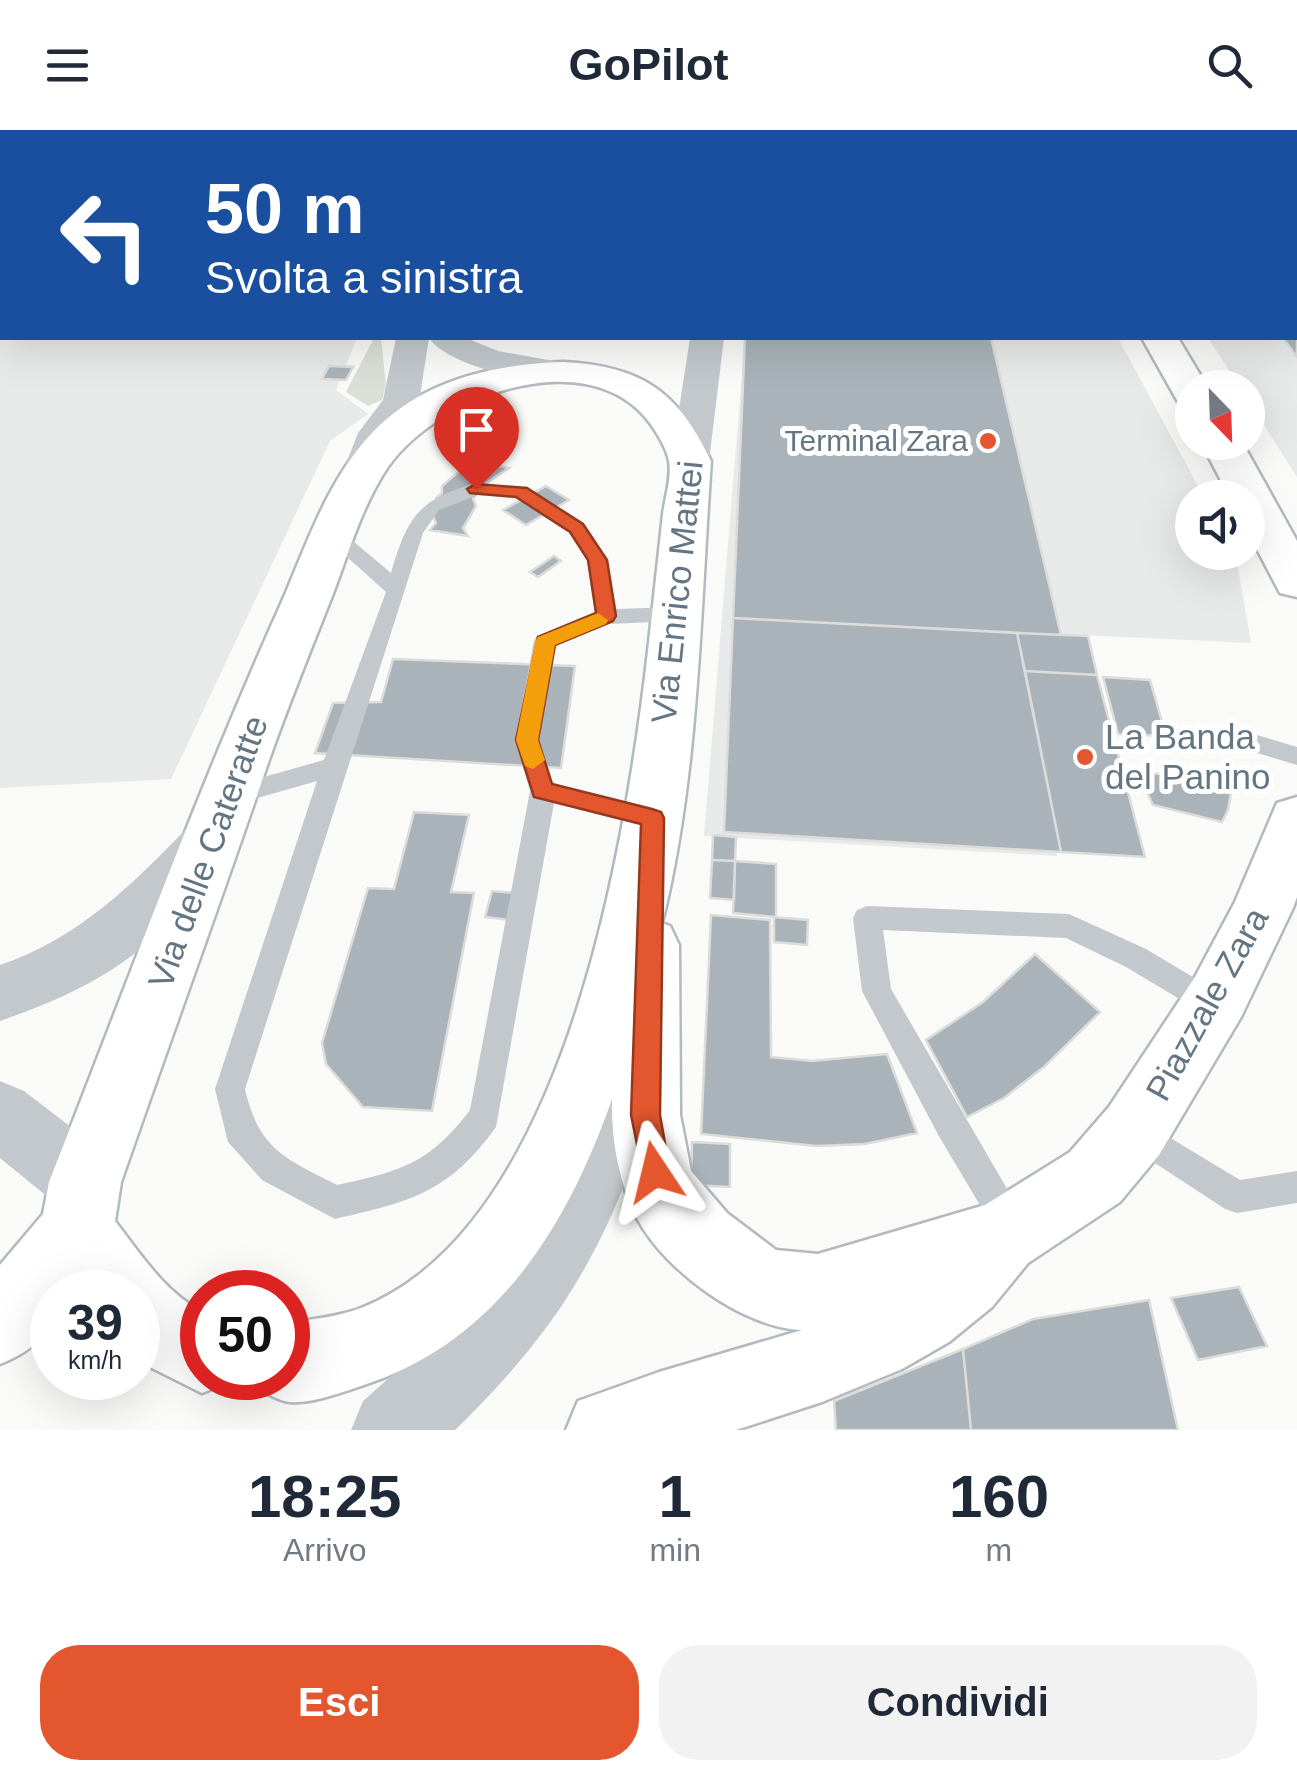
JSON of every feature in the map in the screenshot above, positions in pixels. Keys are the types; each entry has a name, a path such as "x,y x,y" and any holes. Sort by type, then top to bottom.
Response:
{"main road":[{"path":"1161,340 1178,370"},
{"name":"Via delle Cateratte","path":"0,1324 80,1207 220,816 334,535 359,479 384,444 406,422 474,384 518,375 567,355 646,396 671,420 690,460"},
{"name":"Via Enrico Mattei","path":"690,460 651,832 646,1115 655,1172 678,1216 726,1262 752,1280 784,1291 818,1292 851,1285 1008,1234"},
{"path":"1231,460 1297,582"},
{"name":"Piazzale Zara","path":"1008,1234 1096,1177 1134,1131 1213,1004 1263,908 1297,819"},
{"name":"Via Enrico Mattei","path":"310,1357 383,1339 444,1301 494,1250 522,1211 558,1148 585,1087 614,998 651,832"},
{"path":"80,1207 111,1270"},
{"path":"607,1430 848,1355 947,1296 1008,1234"}],"street":[{"name":"Via delle Cateratte","path":"359,479 376,433 401,402 412,340"},
{"path":"448,340 468,352 510,363"},
{"name":"Via Enrico Mattei","path":"690,460 707,340"},
{"path":"474,384 510,363 567,355"},
{"path":"0,993 102,950 130,927 220,816"},
{"name":"Via Enrico Mattei","path":"392,1430 442,1386 496,1328 543,1263 574,1208 594,1166 609,1116 616,1059 614,998"},
{"path":"0,1114 80,1207"}],"lane":[{"path":"606,616 597,560 576,528 520,492 476,489 432,506 413,533 230,1090 239,1131 273,1168 336,1202 407,1186 460,1150 485,1116 542,791 527,740 546,642 606,616 676,614"},
{"path":"334,535 397,590"},
{"path":"1240,738 1297,756"},
{"path":"220,816 334,767"},
{"path":"542,791 651,832"},
{"path":"1008,1234 878,991 867,918 1069,926 1136,958 1213,1004"},
{"name":"Piazzale Zara","path":"1134,1131 1237,1197 1297,1187"}],"shaded area":[{"path":"0,340 356,340 336,390 368,414 330,441 171,779 0,788"},
{"path":"373,340 381,340 386,385 382,400 368,406 346,392"},
{"path":"745,340 1119,340 1175,443 1175,460 1184,460 1195,480 1175,480 1175,570 1238,570 1251,643 1019,632 1057,856 704,836"},
{"path":"1209,340 1297,340 1297,477 1265,427 1265,370 1229,370"}],"building":[{"path":"745,340 991,340 1061,635 733,618"},
{"path":"1284,340 1297,340 1297,357"},
{"path":"329,366 353,367 346,380 322,379"},
{"path":"472,460 509,468 482,486 473,499 476,506 463,528 468,536 430,530 436,523 432,514 439,507 436,498 442,493 442,486"},
{"path":"546,486 569,500 526,525 503,510"},
{"path":"554,556 561,561 538,577 530,572"},
{"path":"733,618 1017,633 1061,852 724,832"},
{"path":"1017,633 1088,636 1097,675 1025,671"},
{"path":"393,659 575,666 561,768 315,753 333,703 381,702"},
{"path":"1025,671 1097,675 1145,857 1061,852"},
{"path":"1103,677 1150,680 1166,736 1118,734"},
{"path":"1235,768 1228,810 1222,822 1153,805 1139,775"},
{"path":"414,812 469,815 451,892 474,893 432,1111 363,1107 326,1064 322,1043 368,888 394,889"},
{"path":"713,835 736,837 735,861 712,860"},
{"path":"712,860 735,861 734,900 710,898"},
{"path":"735,861 776,864 776,917 733,913"},
{"path":"492,891 516,893 511,920 485,917"},
{"path":"711,915 770,920 771,1057 812,1061 887,1054 917,1133 865,1144 816,1146 701,1134"},
{"path":"774,917 808,920 807,945 774,942"},
{"path":"1035,954 1100,1012 1045,1066 1004,1098 967,1117 926,1040 983,1002"},
{"path":"692,1142 730,1144 730,1187 691,1185"},
{"path":"1239,1287 1267,1346 1198,1360 1171,1298"},
{"path":"1149,1300 1178,1430 971,1430 963,1349 1033,1319"},
{"path":"963,1349 971,1430 836,1430 834,1401"}],"slow traffic":[{"path":"533,760 527,740 546,642 598,620"}],"place":[{"name":"Terminal Zara","path":"988,441"},
{"name":"La Banda del Panino","path":"1085,757"}],"route":[{"path":"476,489 520,492 576,528 597,560 606,616 546,642 527,740 542,791 652,818 646,1115 655,1172"}]}
